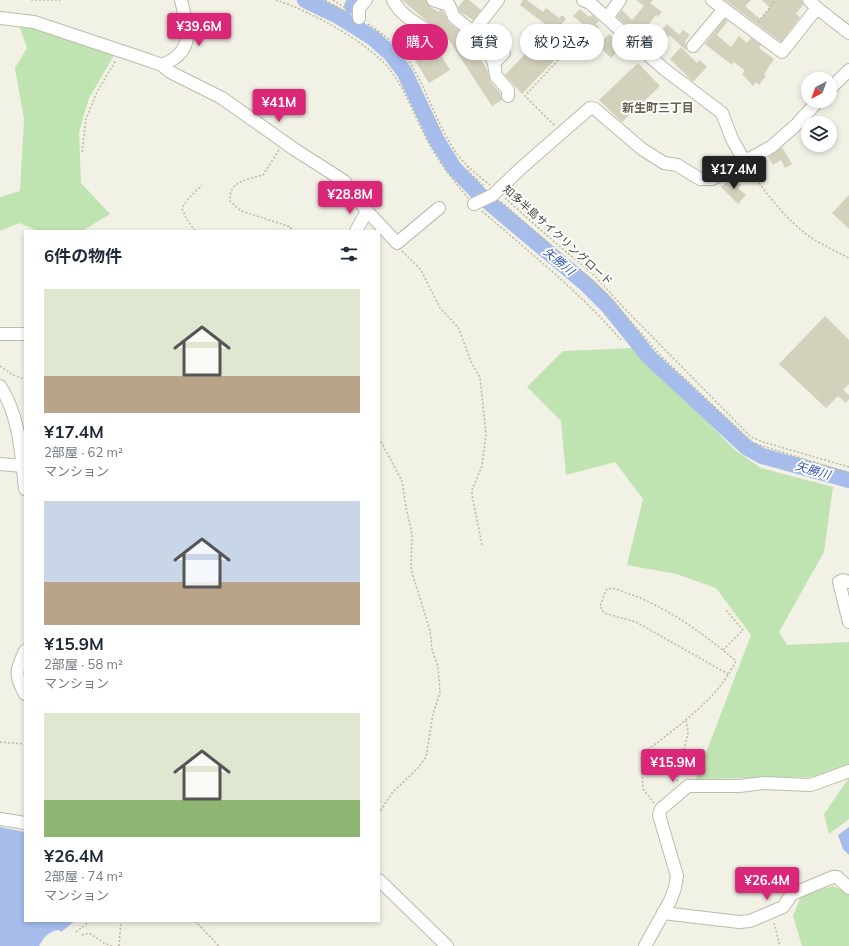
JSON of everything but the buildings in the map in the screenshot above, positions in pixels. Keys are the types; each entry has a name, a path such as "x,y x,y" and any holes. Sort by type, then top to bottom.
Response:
{"street":[{"path":"162,65 176,58 188,42 188,34 181,0"},
{"path":"359,18 359,8 366,0"},
{"path":"393,0 397,8 418,24"},
{"path":"433,0 455,4 454,17 463,24"},
{"path":"479,24 498,0"},
{"path":"583,0 607,18 664,69 722,113 732,139 745,162"},
{"path":"607,18 620,0"},
{"path":"712,0 725,5 751,29 782,52 813,4 849,33"},
{"path":"693,46 725,5"},
{"path":"0,18 34,22 162,65 170,72 222,98 344,181 367,211 397,244 439,208"},
{"path":"493,60 496,76 508,90 508,96"},
{"path":"494,63 497,60"},
{"path":"837,82 849,70"},
{"path":"474,204 493,194 590,108 595,109 642,149 664,162 677,165 700,179 712,179 771,147 796,125 812,108"},
{"path":"357,230 367,211"},
{"path":"0,334 24,334"},
{"path":"0,386 12,409 17,428 24,479"},
{"path":"0,464 23,469"},
{"path":"849,582 843,580 839,582 849,622"},
{"path":"24,653 18,664 17,676 24,692"},
{"path":"645,946 675,888 677,876 659,815 660,811 672,798 688,786 739,786 764,783 811,785 849,771"},
{"path":"0,819 24,824"},
{"path":"663,913 739,922 750,921 783,907 792,894 833,877 837,877 849,888"},
{"path":"380,881 447,946"}],"path":[{"path":"31,0 61,0"},
{"path":"276,0 303,11 348,35 377,56 400,85 438,160 474,204 576,292 600,315 621,340"},
{"path":"325,0 359,18"},
{"name":"知多半島サイクリングロード","path":"333,0 381,32 399,49 412,65 445,134 466,164 493,194 594,275 623,308 751,437 763,442 849,467"},
{"path":"751,29 776,0"},
{"path":"561,133 525,96 561,57 607,18"},
{"path":"82,152 86,119 97,92 121,51"},
{"path":"282,140 281,147 263,174 251,177 235,184 232,188 230,201 237,209 291,226 290,230"},
{"path":"745,162 760,184 794,222 813,238 849,258"},
{"path":"466,164 470,173 606,292 663,358 753,443 849,472"},
{"path":"194,230 186,218 182,208 188,199 202,185"},
{"path":"397,244 421,270 440,308 458,328 472,364 480,377 486,435 482,466 472,490 472,495 482,545"},
{"path":"0,366 13,375 24,379"},
{"path":"380,440 402,481 412,534 412,572 430,631 432,649 438,667 440,681 440,692 433,714 426,757 418,768 392,793 380,811"},
{"path":"660,811 643,789 641,756 712,697 728,674 736,661 698,631 655,605 615,589 606,590 600,606 604,613 636,622 728,674"},
{"path":"723,650 743,630 725,609"},
{"path":"672,798 687,738 686,720"},
{"path":"0,742 24,744"},
{"path":"76,932 89,922"},
{"path":"120,946 121,922"},
{"path":"196,922 219,946"},
{"path":"774,922 780,946"},
{"path":"82,935 89,933 112,946"}],"green space":[{"path":"19,25 116,52 89,98 79,132 81,183 110,214 84,230 36,230 19,223 0,231 0,197 20,191 24,120 15,68 27,48"},
{"path":"634,348 735,450 761,468 833,487 824,552 779,632 787,645 849,642 849,776 696,779 751,635 716,588 676,574 627,565 643,499 615,462 566,475 561,421 527,387 563,351"},
{"path":"849,778 849,819 829,834 824,814"},
{"path":"833,886 849,894 849,946 802,946 793,916 801,896"}],"water":[{"path":"0,827 24,832 24,922 74,922 61,932 59,930 50,933 45,937 39,946 0,946"},
{"path":"849,827 849,855 843,849 838,835"}],"waterway":[{"name":"矢勝川","path":"305,0 338,16 373,38 391,54 405,73 436,139 454,168 480,195 587,285 608,306 649,357 746,447 762,456 849,480"},
{"path":"352,6 359,0"}],"district":[{"name":"新生町三丁目","path":"658,107"}]}
